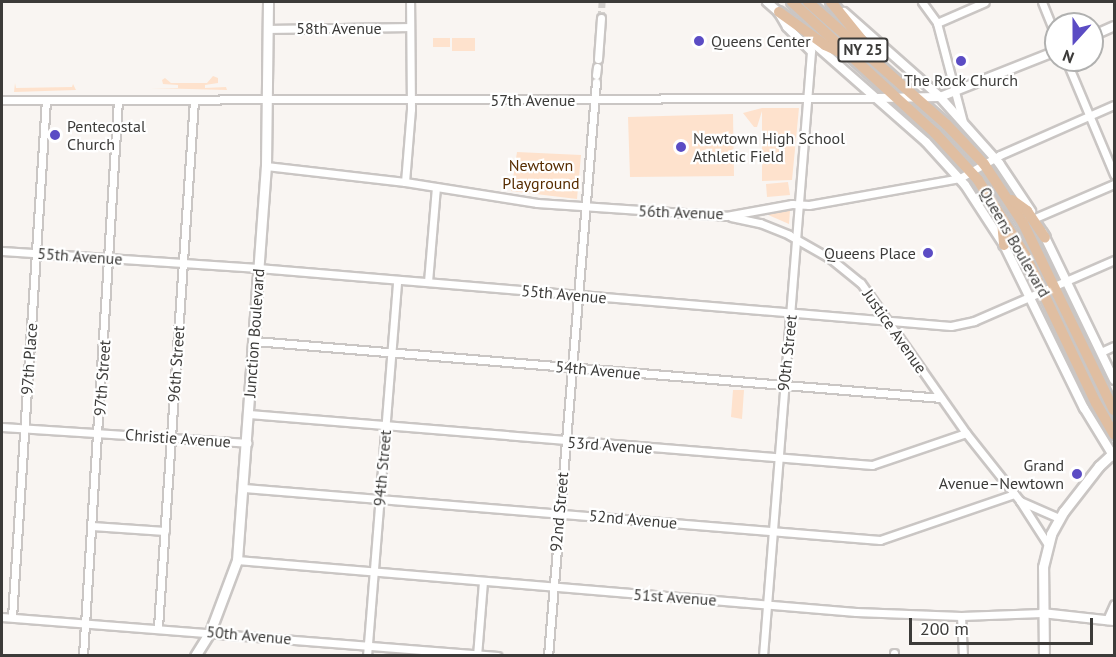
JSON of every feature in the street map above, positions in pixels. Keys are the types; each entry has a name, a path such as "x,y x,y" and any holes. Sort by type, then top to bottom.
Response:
{"main road":[{"name":"Junction Boulevard","path":"195,656 210,632 237,560 266,166 269,100 268,2"},
{"name":"Queens Boulevard","path":"792,2 935,133 971,172 998,209 1043,291 1091,395 1114,435"},
{"name":"Queens Boulevard","path":"807,2 918,99 984,164 1007,196 1055,286 1114,410"},
{"path":"832,2 889,73"},
{"path":"778,12 825,45 853,59"},
{"path":"1007,196 1027,211 1045,238"},
{"path":"998,209 1004,228 1004,245"},
{"path":"1044,656 1043,567 1047,543 1059,518 1103,460 1114,454"}],"street":[{"path":"405,182 411,101 410,2"},
{"name":"Queens Boulevard","path":"767,2 878,98 960,178 1004,245 1084,408 1114,454"},
{"name":"Queens Boulevard","path":"832,2 940,97 994,158 1035,218 1114,380"},
{"path":"922,2 937,22 963,122"},
{"path":"937,22 985,2"},
{"path":"778,12 787,27 811,51"},
{"name":"92nd Street","path":"548,656 601,18"},
{"name":"58th Avenue","path":"268,28 410,27"},
{"name":"90th Street","path":"763,656 811,51"},
{"name":"57th Avenue","path":"2,100 918,99 955,93 1044,56"},
{"path":"1071,72 1114,174"},
{"name":"97th Place","path":"12,617 46,100"},
{"name":"97th Street","path":"83,656 110,258 118,100"},
{"name":"96th Street","path":"158,627 194,100"},
{"name":"56th Avenue","path":"266,166 405,182 584,208 726,216 960,178 994,158 1114,105"},
{"path":"1035,218 1114,184"},
{"path":"428,282 436,187"},
{"name":"Justice Avenue","path":"726,216 760,223 797,239 831,259 861,283 966,433 1020,501 1047,543"},
{"name":"55th Avenue","path":"2,251 258,268 939,326 963,324 1114,260"},
{"name":"94th Street","path":"367,656 397,280"},
{"name":"54th Avenue","path":"254,341 941,398"},
{"path":"1101,352 1114,346"},
{"name":"53rd Avenue","path":"249,414 873,465 966,433"},
{"name":"Christie Avenue","path":"2,427 247,443"},
{"name":"52nd Avenue","path":"244,488 880,540 1014,494"},
{"name":"Justice Avenue","path":"1020,501 1059,518"},
{"path":"92,526 165,531"},
{"name":"51st Avenue","path":"237,560 856,612 961,616 1042,613 1111,620"},
{"path":"477,655 483,581"},
{"path":"1111,620 1114,604"},
{"path":"961,616 963,656"},
{"name":"50th Avenue","path":"2,617 158,627 497,656"}],"green space":[{"path":"433,38 450,38 450,47 433,47"},
{"path":"452,38 475,38 475,51 452,51"},
{"path":"213,76 218,78 218,83 205,85 205,88 226,87 227,90 151,88 178,88 178,85 163,84 162,80 165,78 171,83 207,83"},
{"path":"15,83 16,88 72,87 73,84 76,90 14,92"},
{"path":"762,108 799,108 792,180 762,181 762,111 757,127 754,127 743,113"},
{"name":"Newtown High School Athletic Field","path":"733,114 734,176 630,177 628,117"},
{"name":"Newtown Playground","path":"517,152 581,155 577,199 511,191"},
{"path":"788,182 790,195 767,197 766,184"},
{"path":"790,210 789,224 766,214"},
{"path":"733,390 744,390 742,419 731,417"}],"tunnel":[{"path":"601,18 602,2"}],"place":[{"name":"Queens Center","path":"699,41"},
{"name":"The Rock Church","path":"961,61"},
{"name":"Pentecostal Church","path":"55,135"},
{"name":"Newtown High School Athletic Field","path":"681,147"},
{"name":"Queens Place","path":"928,253"},
{"name":"Grand Avenue–Newtown","path":"1077,474"}]}
